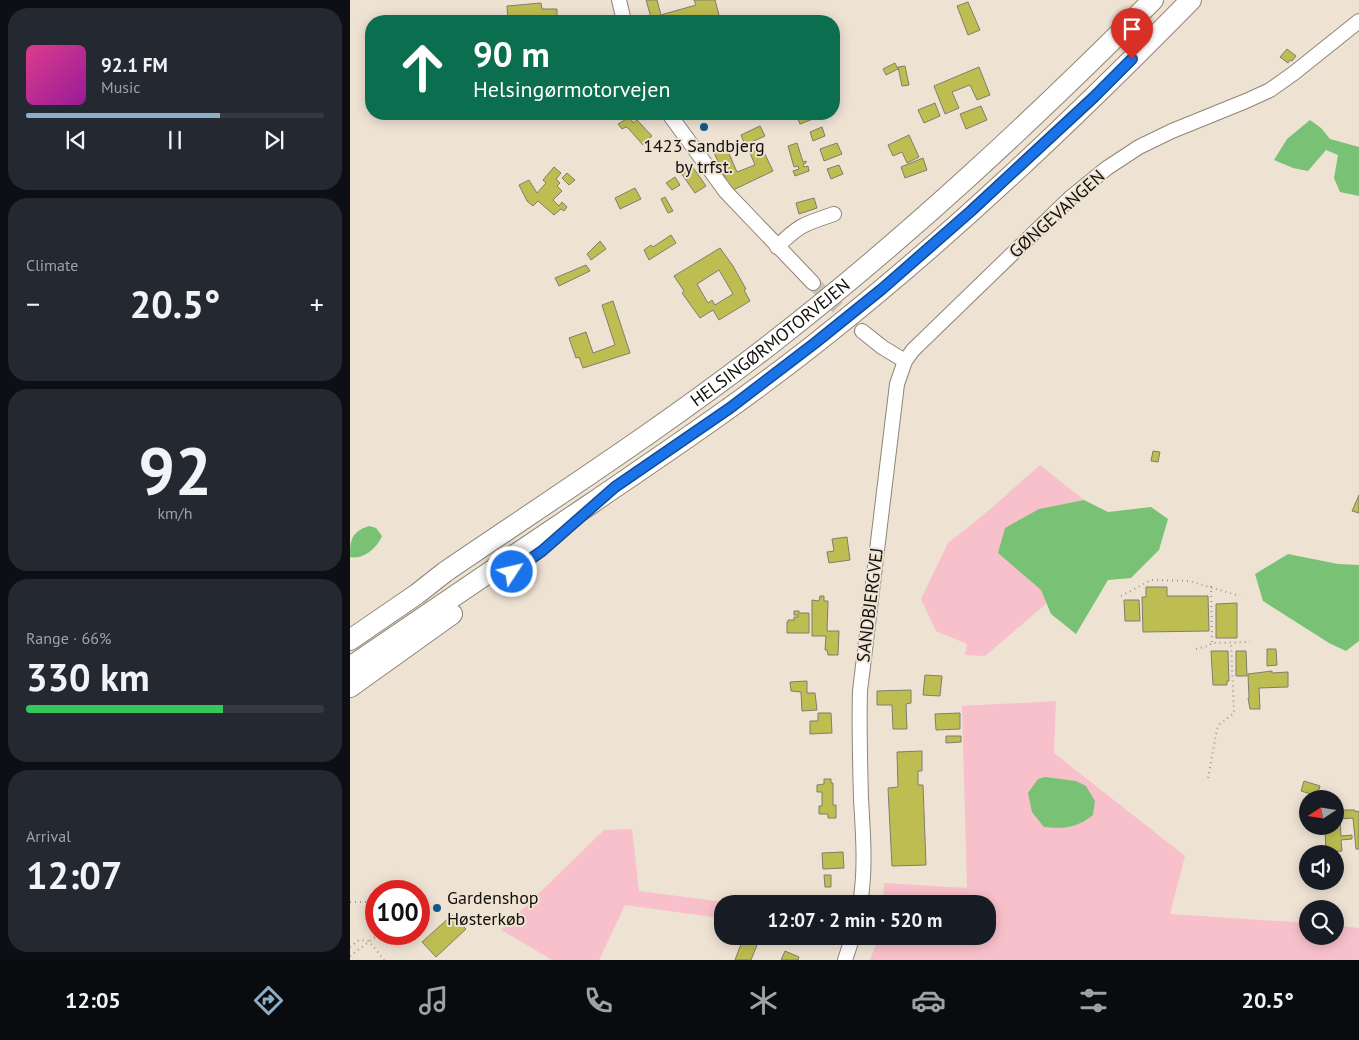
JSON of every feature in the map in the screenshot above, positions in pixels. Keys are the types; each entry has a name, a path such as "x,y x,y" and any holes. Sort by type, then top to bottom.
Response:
{"highway":[{"name":"HELSINGØRMOTORVEJEN","path":"350,640 417,594 445,572 678,412 771,344 860,273 948,196 1027,124 1153,0"},
{"name":"HELSINGØRMOTORVEJEN","path":"350,667 730,408 815,343 882,289 971,211 1086,104 1191,0"},
{"path":"350,687 542,551 615,487"},
{"path":"350,625 413,585 445,572"}],"street":[{"path":"619,0 623,15"},
{"name":"GØNGEVANGEN","path":"905,361 913,350 1070,198 1107,168 1139,147 1172,131 1270,90 1359,21"},
{"path":"673,120 726,192 813,283"},
{"path":"777,247 803,224 834,214"},
{"path":"862,331 882,347 905,361"},
{"name":"SANDBJERGVEJ","path":"862,895 863,841 859,742 860,691 897,384 905,361"},
{"path":"845,960 850,945"}],"path":[{"path":"1121,596 1151,580 1189,581 1240,596"},
{"path":"1211,586 1212,643"},
{"path":"1208,778 1217,729 1220,724 1234,714 1231,642"},
{"path":"1196,649 1212,643 1250,642"},
{"path":"350,902 365,902"},
{"path":"350,947 360,940 365,940"},
{"path":"350,956 365,943"},
{"path":"373,945 384,960"}],"shaded area":[{"path":"1310,120 1321,128 1330,139 1359,147 1359,196 1340,192 1334,178 1338,155 1326,150 1308,171 1293,168 1274,160 1287,139"},
{"path":"1040,465 1084,500 1039,509 998,553 1041,590 1047,603 985,656 965,655 967,644 936,631 921,599 948,543 987,512"},
{"path":"1084,500 1108,512 1151,507 1168,519 1159,550 1131,578 1108,580 1076,634 1051,614 1041,590 998,553 1005,528 1039,509"},
{"path":"369,526 376,528 382,536 380,540 365,555 350,557 350,546 353,537 358,531"},
{"path":"1288,554 1338,564 1359,565 1359,641 1346,651 1329,643 1263,601 1255,574"},
{"path":"1056,701 1054,753 1185,856 1170,914 1299,922 1299,945 1344,945 1344,926 1359,928 1359,960 870,960 876,945 996,945 996,895 883,895 884,883 967,888 962,706"},
{"path":"1045,777 1076,781 1086,786 1095,801 1093,815 1081,823 1070,827 1044,827 1032,812 1028,793 1038,779"},
{"path":"632,829 639,891 714,901 714,917 625,905 599,960 552,960 501,930 604,830"}],"building":[{"path":"646,0 657,0 661,15 650,15"},
{"path":"694,0 715,0 719,15 661,15 696,5"},
{"path":"968,2 980,30 968,35 957,6"},
{"path":"541,3 542,9 557,9 557,15 508,15 507,6"},
{"path":"1287,49 1296,56 1288,63 1280,57"},
{"path":"895,63 898,69 886,75 883,69"},
{"path":"905,66 909,85 902,86 898,67"},
{"path":"979,67 990,95 977,100 970,85 952,92 959,108 945,114 934,86"},
{"path":"935,103 940,116 924,123 918,110"},
{"path":"981,106 987,120 966,129 960,114"},
{"path":"625,120 632,120 633,123 637,120 652,136 643,145 628,128 622,129 618,124"},
{"path":"798,120 810,120 800,124"},
{"path":"760,126 765,136 745,145 741,135"},
{"path":"822,127 825,136 813,141 810,132"},
{"path":"909,135 919,157 907,163 902,152 893,156 888,145"},
{"path":"724,142 737,172 755,165 750,153 762,148 773,171 731,191 712,148"},
{"path":"797,143 803,162 806,161 803,164 804,167 808,166 809,171 795,176 793,171 799,169 798,166 794,167 788,146"},
{"path":"837,143 842,154 824,161 820,149"},
{"path":"923,158 927,170 905,178 901,167"},
{"path":"685,164 688,169 692,166 706,186 695,193 681,173 683,172 680,168"},
{"path":"839,165 843,174 831,179 827,169"},
{"path":"554,167 561,173 556,179 560,183 557,186 562,191 553,200 559,206 562,202 567,207 564,211 561,209 554,215 538,201 533,206 527,201 519,185 529,180 537,193 546,183 543,180"},
{"path":"567,173 575,180 569,185 562,178"},
{"path":"675,177 680,185 672,190 666,183"},
{"path":"635,188 641,199 620,209 615,198"},
{"path":"665,197 673,211 668,213 661,199"},
{"path":"814,198 817,208 799,214 796,203"},
{"path":"671,235 676,243 649,260 644,250 651,245 653,247"},
{"path":"600,241 606,249 591,260 587,254"},
{"path":"720,248 733,266 746,289 744,290 750,301 719,320 713,310 700,318 682,293 684,291 674,276","holes":["719,270 733,294 715,305 712,300 708,303 697,284"]},
{"path":"586,265 590,271 559,286 555,278"},
{"path":"613,301 630,353 583,368 579,357 576,358 569,338 586,332 593,353 615,345 602,305"},
{"path":"1153,451 1160,452 1158,462 1151,461"},
{"path":"1359,495 1359,513 1352,511"},
{"path":"847,537 850,560 829,563 827,552 834,551 832,539"},
{"path":"1146,587 1167,587 1167,596 1208,596 1209,631 1143,632 1142,597 1146,597"},
{"path":"820,596 824,596 824,601 828,601 827,631 839,631 838,655 828,655 827,650 825,650 826,636 812,636 812,600 819,601"},
{"path":"1124,600 1139,600 1140,621 1125,621"},
{"path":"1237,603 1237,638 1216,638 1216,604"},
{"path":"794,611 809,613 809,633 787,633 788,620 794,620 794,617 798,617 798,615 794,615"},
{"path":"1267,649 1276,649 1277,665 1267,666"},
{"path":"1211,651 1228,651 1229,681 1227,681 1227,685 1213,685"},
{"path":"1236,651 1246,651 1247,676 1236,676"},
{"path":"1272,671 1272,673 1288,672 1288,687 1259,688 1260,709 1250,709 1248,674"},
{"path":"925,675 942,676 940,696 923,695"},
{"path":"807,681 807,693 815,693 817,710 802,711 801,692 791,691 790,682"},
{"path":"911,690 911,703 906,704 907,729 893,729 892,705 877,705 877,691"},
{"path":"818,713 831,713 832,733 810,734 810,721 818,721"},
{"path":"960,713 960,729 936,730 935,714"},
{"path":"946,736 961,736 961,742 946,743"},
{"path":"922,751 922,771 918,771 918,785 923,785 926,865 892,866 888,788 898,787 897,752"},
{"path":"824,779 831,779 831,783 833,783 833,805 836,805 836,818 828,818 828,814 819,814 819,806 822,806 822,792 817,792 817,785 824,784"},
{"path":"1304,781 1320,786 1319,790 1301,790"},
{"path":"1344,810 1359,811 1359,849 1356,849 1353,818 1344,819"},
{"path":"1325,835 1352,835 1352,839 1341,840 1341,845 1326,845"},
{"path":"843,852 844,868 823,869 822,853"},
{"path":"824,875 831,875 831,887 825,887"},
{"path":"452,915 466,929 436,957 425,945 430,945 430,935"},
{"path":"741,945 757,945 751,960 735,960"},
{"path":"785,951 799,957 798,960 781,960"}],"tunnel":[{"path":"813,283 862,331"}],"place":[{"name":"1423 Sandbjerg by trfst.","path":"704,127"},
{"name":"Gardenshop Høsterkøb","path":"437,908"}],"route":[{"path":"512,572 542,551 615,487 730,408 882,289 971,211 1094,97 1132,59"}]}
